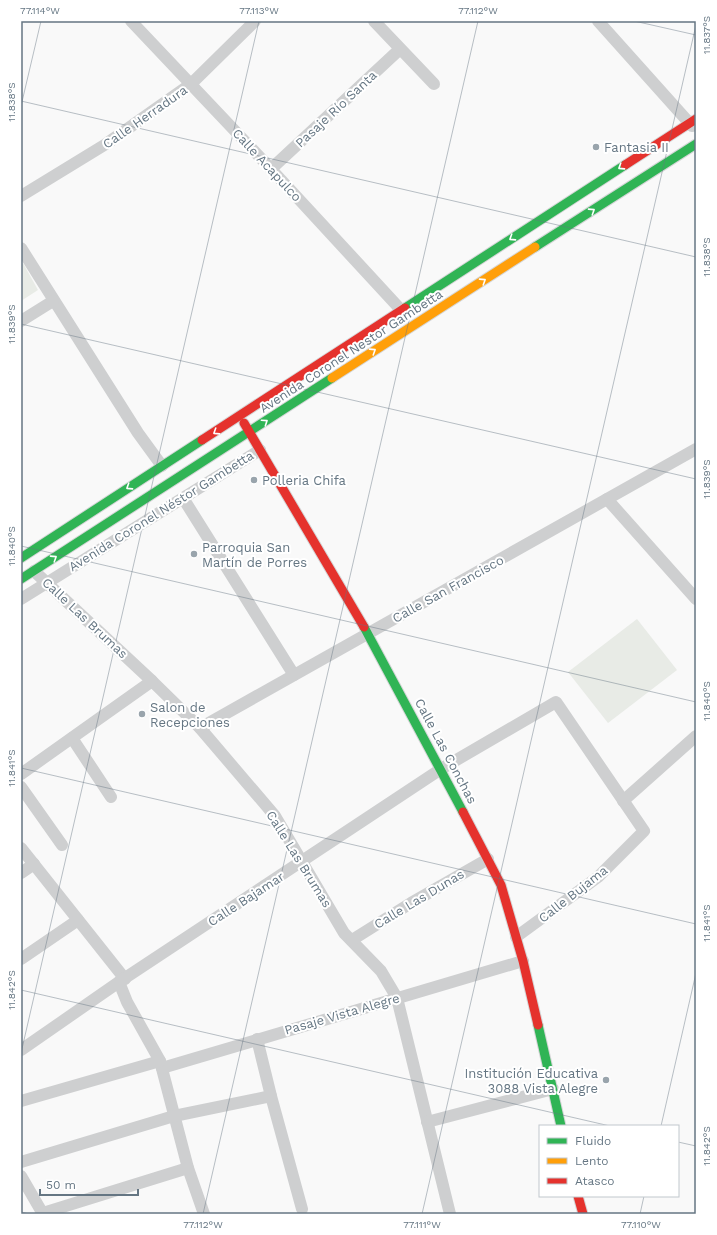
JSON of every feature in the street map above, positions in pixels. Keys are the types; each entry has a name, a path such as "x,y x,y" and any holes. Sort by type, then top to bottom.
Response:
{"main road":[{"name":"Avenida Coronel Nestor Gambetta","path":"21,558 694,122"},
{"name":"Avenida Coronel Nestor Gambetta","path":"21,580 696,144"},
{"name":"Calle Las Conchas","path":"240,416 368,634 441,769 501,885 523,961 561,1125"},
{"path":"578,1197 582,1214"}],"street":[{"name":"Calle Acapulco","path":"131,21 271,168 402,311"},
{"name":"Calle Herradura","path":"21,196 106,144 191,84 255,21"},
{"path":"374,21 434,84"},
{"path":"598,21 694,122"},
{"name":"Pasaje Río Santa","path":"271,168 400,50"},
{"path":"21,248 138,433 162,466"},
{"path":"21,321 54,301"},
{"name":"Calle San Francisco","path":"200,728 696,449"},
{"name":"Avenida Coronel Néstor Gambetta","path":"21,598 260,450"},
{"path":"191,470 201,486"},
{"path":"154,493 164,510"},
{"path":"183,498 294,675"},
{"path":"607,499 696,599"},
{"name":"Calle Las Brumas","path":"34,571 200,728 275,816 344,932 381,971 396,998 450,1214"},
{"path":"21,774 152,681"},
{"name":"Calle Bajamar","path":"21,1050 122,980 303,862 441,769 556,702 623,801"},
{"path":"623,801 696,736"},
{"path":"72,738 112,797"},
{"path":"21,787 62,845"},
{"name":"Calle Bujama","path":"516,937 598,877 644,831 623,801"},
{"path":"21,848 78,920 122,980 127,1002 161,1064 188,1168 204,1214"},
{"name":"Calle Las Dunas","path":"352,940 411,903 488,859"},
{"path":"21,873 34,864"},
{"path":"21,959 78,920"},
{"name":"Pasaje Vista Alegre","path":"21,1102 257,1040 523,961"},
{"path":"257,1040 302,1209"},
{"path":"427,1122 552,1089"},
{"path":"21,1162 174,1116 271,1096"},
{"path":"22,1182 43,1214 188,1168"}],"shaded area":[{"path":"23,263 38,290 21,301 21,265"},
{"path":"637,619 677,670 608,723 568,672"}],"traffic: fast":[{"path":"535,247 696,144"},
{"path":"405,308 625,165"},
{"path":"21,579 332,378"},
{"path":"21,558 202,440"},
{"path":"364,627 463,812"},
{"path":"538,1025 561,1125"}],"traffic: slow":[{"path":"332,378 535,247"}],"traffic: jam":[{"path":"625,165 696,119"},
{"path":"202,440 405,308"},
{"path":"244,423 364,627"},
{"path":"463,812 501,885 523,961 538,1025"},
{"path":"578,1197 583,1214"}],"place":[{"name":"Fantasia II","path":"596,147"},
{"name":"Polleria Chifa","path":"254,480"},
{"name":"Parroquia San Martín de Porres","path":"194,554"},
{"name":"Salon de Recepciones","path":"142,714"},
{"name":"Institución Educativa 3088 Vista Alegre","path":"606,1080"}]}
